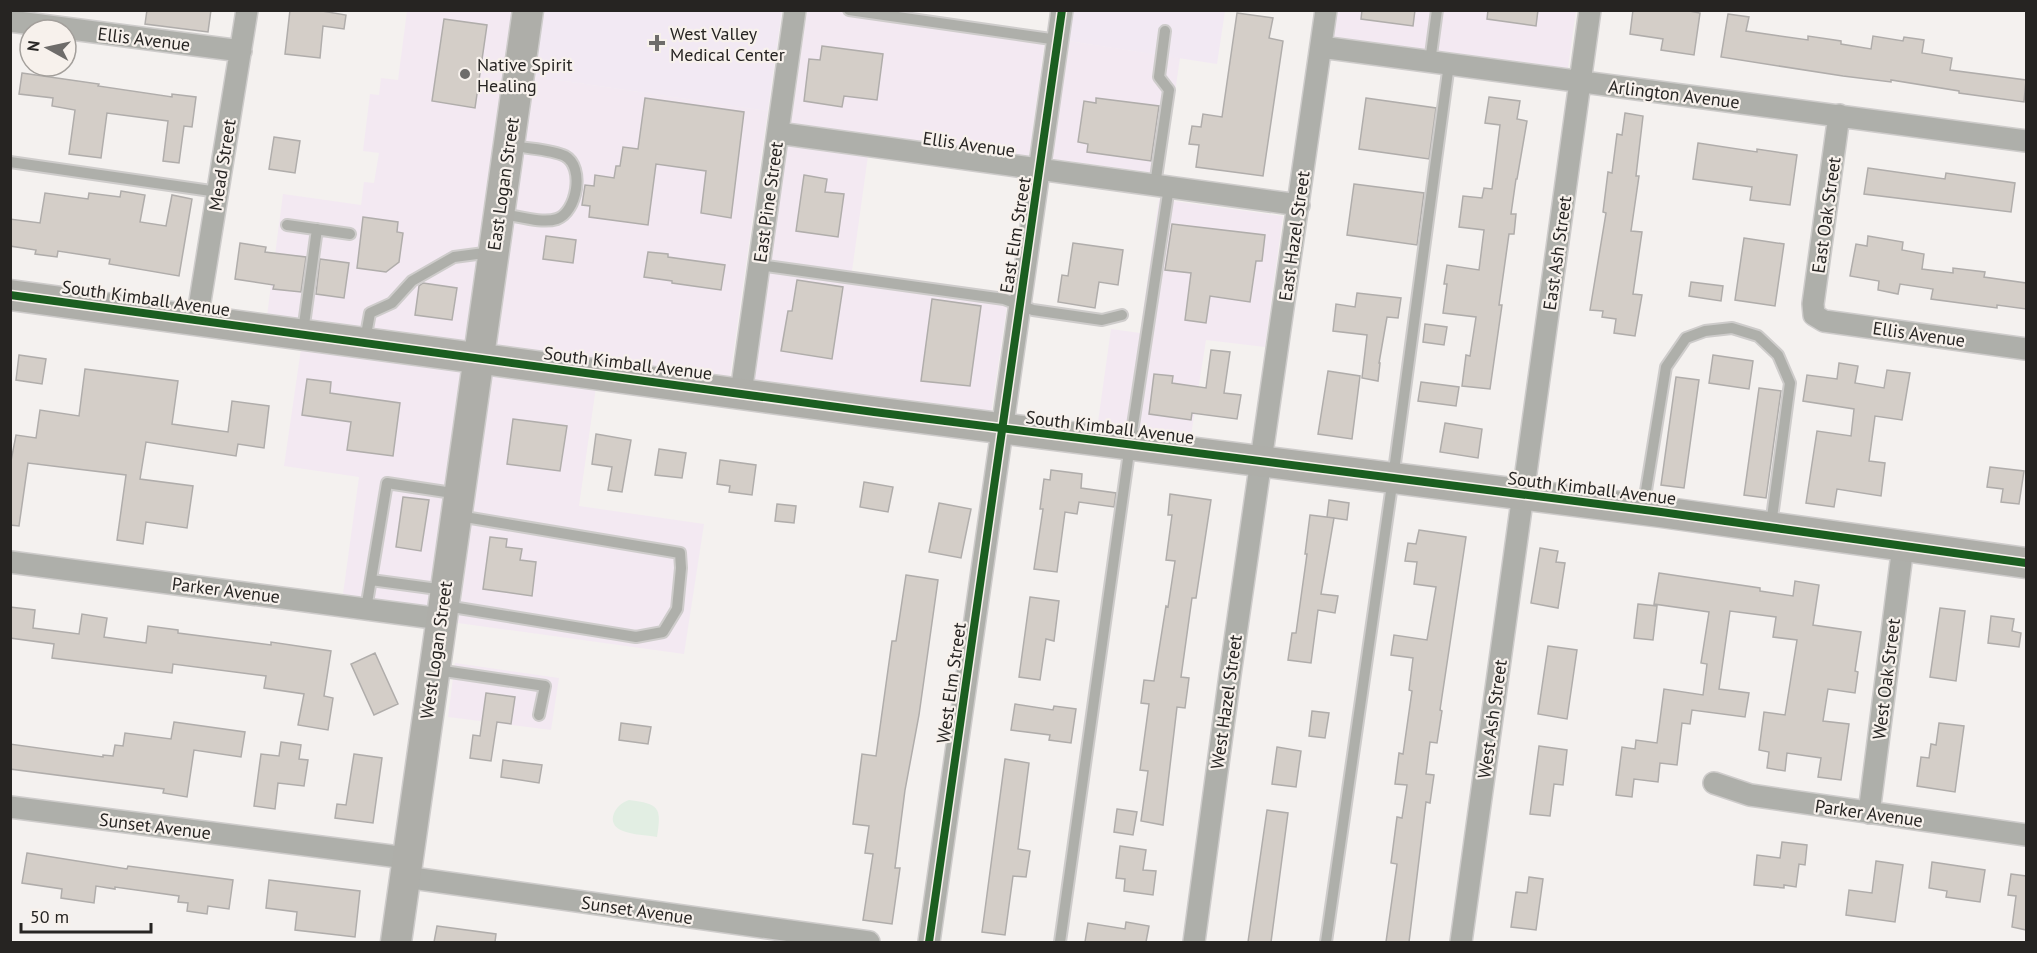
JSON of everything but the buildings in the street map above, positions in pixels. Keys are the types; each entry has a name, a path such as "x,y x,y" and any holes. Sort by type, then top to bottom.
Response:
{"street":[{"name":"Mead Street","path":"197,320 247,10"},
{"name":"East Logan Street","path":"478,358 528,10"},
{"name":"East Pine Street","path":"741,393 795,10"},
{"name":"East Elm Street","path":"1002,428 1062,10"},
{"name":"East Hazel Street","path":"1261,462 1326,10"},
{"name":"East Ash Street","path":"1524,495 1590,10"},
{"name":"Ellis Avenue","path":"10,21 241,51"},
{"name":"Arlington Avenue","path":"1321,47 2026,141"},
{"name":"East Oak Street","path":"1814,315 1839,115"},
{"name":"Ellis Avenue","path":"778,133 1299,206"},
{"name":"South Kimball Avenue","path":"10,295 1130,445 1642,510 2026,563"},
{"name":"Ellis Avenue","path":"1814,315 1824,321 2026,349"},
{"name":"West Logan Street","path":"396,942 478,358"},
{"name":"West Elm Street","path":"929,942 1002,428"},
{"name":"West Hazel Street","path":"1194,942 1261,462"},
{"name":"West Ash Street","path":"1461,942 1524,495"},
{"name":"West Oak Street","path":"1869,813 1903,546"},
{"name":"Parker Avenue","path":"10,562 366,609 443,605"},
{"name":"Parker Avenue","path":"1714,783 1750,795 2026,835"},
{"name":"Sunset Avenue","path":"10,807 869,942"}],"lane":[{"path":"849,10 1058,40"},
{"path":"1326,942 1393,478 1439,63 1437,10"},
{"path":"1060,942 1130,445 1162,186 1169,90 1159,77 1165,31"},
{"path":"499,213 544,220 556,219 565,215 572,205 575,190 576,174 572,162 564,156 509,144"},
{"path":"10,162 218,192"},
{"path":"287,225 350,234"},
{"path":"302,335 317,229"},
{"path":"364,343 370,313 392,303 412,281 454,257 493,252"},
{"path":"759,265 1004,299 1033,310 1102,320 1122,315"},
{"path":"1642,510 1666,367 1686,338 1705,331 1732,328 1758,336 1778,355 1790,383 1770,528"},
{"path":"366,609 387,483 458,505 680,553 681,568 676,609 663,632 636,636 443,605 371,580"},
{"path":"434,669 545,686 539,715"}],"shaded area":[{"path":"407,11 513,11 467,342 267,316 283,194 361,205 364,182 374,183 379,153 363,151 370,94 379,95 381,78 398,80"},
{"name":"West Valley Medical Center","path":"540,11 782,11 768,111 531,76"},
{"path":"807,11 879,11 1046,33 1029,156 871,134 852,271 1009,293 991,414 754,382"},
{"path":"1072,11 1225,11 1217,64 1068,41"},
{"path":"1337,11 1576,11 1568,68 1333,37"},
{"path":"1068,41 1180,58 1163,174 1052,159"},
{"path":"531,76 768,111 730,377 494,346"},
{"path":"1159,199 1283,216 1265,347 1206,340 1190,442 1097,429 1111,329 1140,333"},
{"path":"301,349 463,371 430,607 343,594 359,477 284,466"},
{"path":"492,373 596,387 579,506 704,524 684,654 458,623"},
{"path":"455,663 559,678 551,730 448,717"},
{"path":"629,800 647,803 656,809 659,819 657,837 635,834 617,828 614,824 614,814 619,806"}],"cycle path":[{"path":"929,942 1062,10"},
{"path":"10,295 874,412 1661,512 2026,563"}],"place":[{"name":"West Valley Medical Center","path":"657,43"},
{"name":"Native Spirit Healing","path":"465,74"}]}
